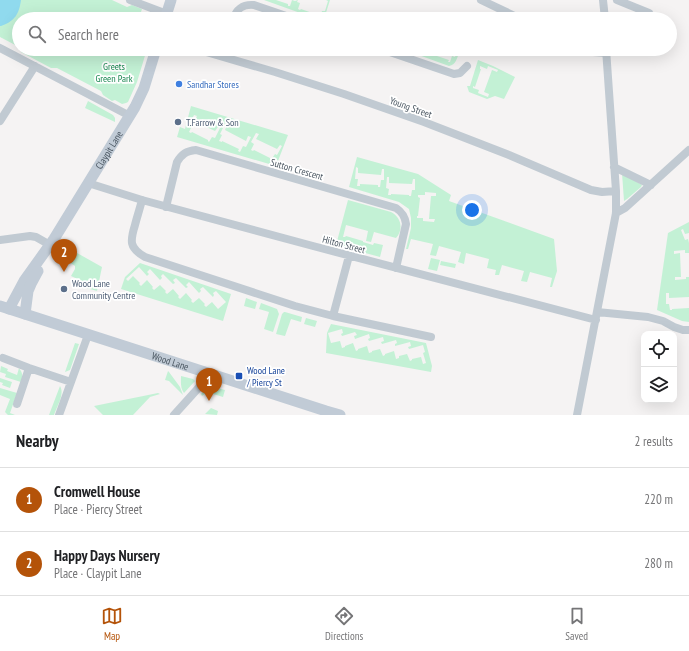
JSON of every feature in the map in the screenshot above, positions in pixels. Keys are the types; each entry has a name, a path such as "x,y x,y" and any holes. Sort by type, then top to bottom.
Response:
{"street":[{"path":"130,0 157,12"},
{"path":"167,12 171,0"},
{"path":"481,0 506,12"},
{"path":"603,0 604,12"},
{"path":"617,0 647,12"},
{"path":"236,12 243,6 247,5 254,5 274,12"},
{"path":"0,48 12,54"},
{"path":"16,56 130,116"},
{"name":"Claypit Lane","path":"5,307 50,245 130,116 144,88 154,56"},
{"name":"Young Street","path":"231,56 424,122 509,155 591,190 602,192 616,191"},
{"path":"401,56 454,74 460,73 468,66"},
{"path":"577,415 616,213 616,191 606,56"},
{"path":"0,121 36,66"},
{"name":"Sutton Crescent","path":"166,207 181,156 189,150 196,150 396,208 405,217 406,224 396,268"},
{"path":"616,213 625,208 689,150"},
{"path":"614,167 651,185"},
{"name":"Hilton Street","path":"88,183 166,207 396,268 596,316 648,317 663,321 683,330 689,330"},
{"path":"142,200 131,237 134,249 145,257 295,306 333,316 431,337"},
{"path":"0,240 30,236 36,237 50,245"},
{"name":"Claypit Lane","path":"25,314 28,291 42,265 50,245"},
{"path":"333,316 349,256"},
{"name":"Wood Lane","path":"5,307 340,415"},
{"path":"59,415 88,334"},
{"path":"3,358 71,382"},
{"path":"16,404 29,368"},
{"path":"174,415 211,374"}],"green space":[{"path":"0,0 112,0 127,7 132,5 142,9 141,12 12,12 12,43 0,37"},
{"path":"264,0 276,0 290,6 292,0 298,0 297,2 300,3 298,9 310,12 297,12"},
{"path":"326,0 330,0 326,12 322,12 325,11 328,1"},
{"name":"Greets Green Park","path":"28,56 145,56 137,82 128,102 122,104 115,100 112,101 103,95 101,91 57,68 51,68"},
{"path":"421,56 437,56 449,60 448,62 450,62 452,56 458,56 455,63 449,66"},
{"path":"478,60 515,77 504,99 495,96 487,99 469,92 467,86 470,86","holes":["480,66 487,69 488,66 498,70 497,72 492,70 484,92 489,94 488,97 478,93 479,90 473,88 473,86 475,87 481,69"]},
{"path":"88,101 113,115 115,122 85,108"},
{"path":"191,106 288,135 276,166 177,137 180,127 185,129","holes":["194,115 197,116 194,121 215,131 218,127 220,128 215,138 212,137 209,142 208,140 189,132 192,126 189,125","225,124 227,125 225,130 246,141 248,136 251,137 246,147 243,146 240,152 238,151 239,149 219,141 222,135 220,134","256,133 259,134 256,139 277,149 280,145 282,146 277,155 275,154 271,160 270,158 251,150 254,144 251,142"]},
{"path":"357,157 418,174 451,195 449,201 554,239 557,271 552,287 550,287 552,278 530,272 527,282 521,281 524,271 502,265 499,275 495,275 496,270 487,268 489,259 466,253 464,264 458,262 461,252 439,246 436,256 430,255 433,244 411,239 408,249 406,249 411,228 409,209 399,202 349,187","holes":["356,167 358,168 358,173 381,175 382,169 384,169 384,180 381,180 380,187 378,187 378,185 360,184 360,186 357,186 358,179 355,179","387,177 389,177 389,183 412,184 413,179 415,179 415,190 412,190 411,196 388,195 389,189 386,188","425,192 436,193 436,196 431,196 429,219 435,219 434,222 423,221 423,218 417,218 420,198 418,195 425,195"]},
{"path":"622,173 642,185 624,201"},
{"path":"348,200 391,212 399,220 401,227 396,238 374,232 371,242 366,241 368,231 346,225 343,237 346,236 373,245 374,243 383,245 380,257 336,245"},
{"path":"689,222 689,233 685,234 683,229 681,230 685,240 688,239 689,253 685,253 685,250 674,251 674,254 680,253 681,277 675,277 675,280 686,279 686,277 689,277 689,297 669,298 669,293 666,293 666,304 669,304 670,310 689,308 689,322 682,321 657,310 668,233"},
{"path":"70,249 102,267 97,291 83,287 84,282 71,276 75,266 63,260"},
{"path":"431,258 440,260 437,271 428,269"},
{"path":"441,261 456,264 455,268 440,265"},
{"path":"140,263 231,294 223,321 121,289 125,277","holes":["139,267 147,276 149,274 147,272 150,269 160,280 163,274 173,284 175,283 173,280 176,278 186,288 188,287 186,285 189,282 199,293 201,291 200,289 203,287 213,297 213,293 216,291 226,302 218,309 212,302 206,307 199,298 193,303 186,293 180,299 173,289 167,294 160,285 154,290 147,280 141,286 133,276 128,281 126,279"]},
{"path":"246,298 257,302 255,309 244,306"},
{"path":"261,303 277,309 279,314 273,332 264,329 269,312 259,309"},
{"path":"284,312 302,317 301,322 291,319 285,336 276,334"},
{"path":"306,318 317,321 315,327 304,324"},
{"path":"331,324 426,343 432,366 431,372 326,353 327,333","holes":["342,329 343,333 341,334 342,336 355,332 357,335 354,336 355,339 369,334 369,341 383,337 384,341 381,342 382,344 396,340 397,343 395,346 410,342 411,346 408,347 409,349 423,345 425,352 423,353 426,363 423,364 421,357 410,361 407,354 399,356 399,358 396,359 394,351 383,356 380,349 369,353 367,346 356,351 353,343 342,348 340,341 331,343 328,333"]},
{"path":"75,343 79,344 70,370 65,372"},
{"path":"1,366 8,369 7,371 17,375 19,368 22,375 21,382 5,377 6,374 0,372"},
{"path":"168,371 180,387 183,395 169,381 165,380"},
{"path":"181,376 193,379 195,381 184,393 181,387"},
{"path":"0,378 12,382 10,388 2,385 3,383 0,382"},
{"path":"60,386 62,393 60,400 54,415 49,415"},
{"path":"209,386 225,390 223,397 207,392 202,396 201,394"},
{"path":"0,388 17,393 10,413 15,415 8,415 5,412 10,399 0,395"},
{"path":"158,393 160,394 150,397 133,415 103,415 94,406"},
{"path":"211,408 218,411 217,415 205,414"}],"water":[{"path":"0,0 21,0 18,12 12,12 12,20 0,26"}],"place":[{"name":"Sandhar Stores","path":"179,84"},
{"name":"T.Farrow & Son","path":"178,122"},
{"name":"Happy Days Nursery","path":"64,272"},
{"name":"Wood Lane Community Centre","path":"64,289"},
{"name":"Wood Lane / Piercy St","path":"239,376"},
{"name":"Cromwell House","path":"209,401"}]}
